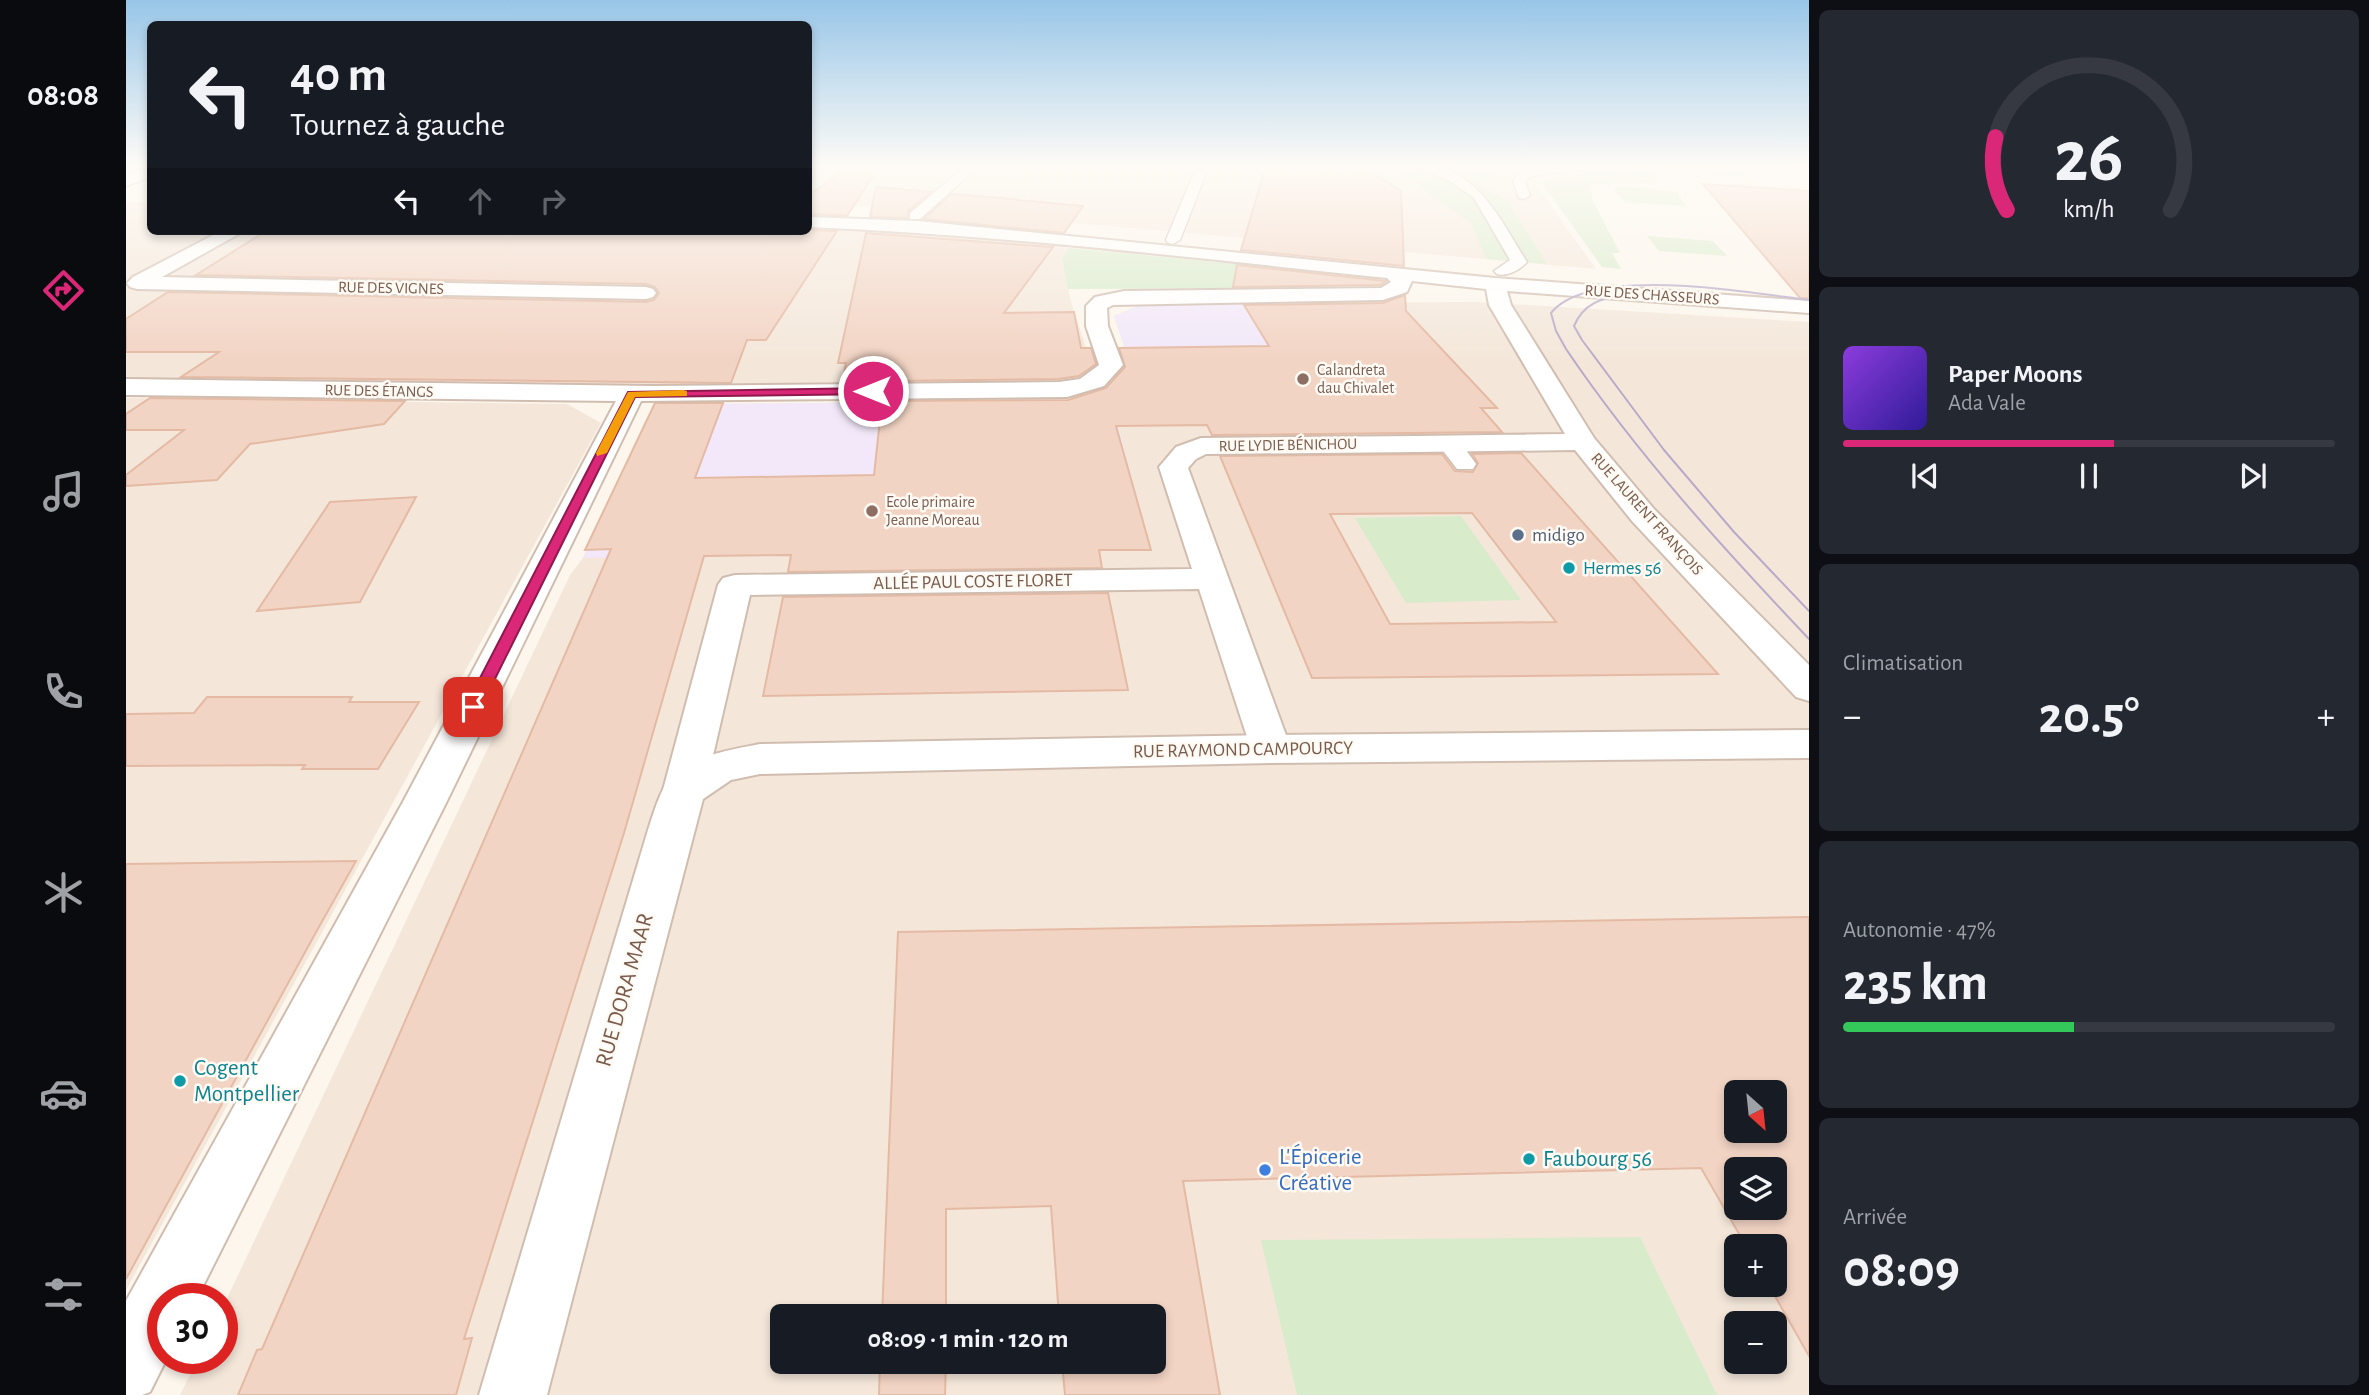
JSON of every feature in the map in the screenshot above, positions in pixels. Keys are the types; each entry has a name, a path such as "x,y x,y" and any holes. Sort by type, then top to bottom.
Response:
{"street":[{"name":"RUE DES CHASSEURS","path":"1013,230 1809,307"},
{"path":"131,285 226,235"},
{"name":"RUE DES CHASSEURS","path":"1170,244 1391,272 1499,277"},
{"name":"RUE DES ÉTANGS","path":"126,387 632,394 1082,388 1101,378 1111,365 1094,316 1096,307 1103,301 1124,297 1383,294 1401,286 1402,279 1391,272"},
{"name":"RUE LAURENT FRANÇOIS","path":"1499,277 1500,305 1583,442 1643,515 1809,688"},
{"name":"RUE DES VIGNES","path":"131,285 646,293"},
{"path":"126,1368 424,803 632,394"},
{"name":"RUE LYDIE BÉNICHOU","path":"1271,749 1173,467 1186,453 1200,446 1583,442"},
{"name":"ALLÉE PAUL COSTE FLORET","path":"736,585 1211,579"},
{"name":"RUE DORA MAAR","path":"513,1395 658,874 684,790 736,585"},
{"name":"RUE RAYMOND CAMPOURCY","path":"684,790 719,767 760,759 1271,749 1809,744"}],"lane":[{"path":"1170,244 1176,230"},
{"path":"1499,277 1519,262 1500,230"},
{"path":"1448,443 1465,464"}],"shaded area":[{"path":"126,230 147,230 147,235 812,235 812,230 879,230 1069,248 1062,260 1071,302 1091,363 1058,380 606,385 126,378"},
{"path":"1154,230 1568,230 1596,269"},
{"name":"Ecole primaire Jeanne Moreau","path":"1397,302 1497,408 1406,409 1118,426 1151,550 583,558 646,422 694,404 1142,400 1114,316 1143,304 1243,303 1267,343 1317,342 1289,303"},
{"path":"1477,302 1809,322 1809,1395 180,1395 190,1374 238,1374 238,1283 234,1283 570,575 583,558 646,422 694,404 1142,400 1114,316 1143,304"},
{"path":"126,398 567,404 601,423 126,1290"}],"green space":[{"path":"1474,230 1526,230 1547,264 1486,259"},
{"path":"1576,230 1608,230 1620,253 1612,253 1621,269 1602,267"},
{"path":"1647,236 1713,241 1727,256 1659,251"},
{"path":"1069,248 1364,276 1377,280 1377,284 1308,288 1068,289 1062,259"},
{"path":"1461,516 1521,600 1406,603 1355,518"},
{"path":"1640,1237 1717,1395 1297,1395 1261,1240"}],"building":[{"path":"812,230 837,231 766,340 747,340 731,383 181,377 219,352 126,352 126,319 168,292 646,302 654,300 659,293 655,287 646,284 196,275 260,235 812,235"},
{"path":"1035,230 1066,230 1064,233"},
{"path":"1247,230 1403,230 1404,266 1241,250"},
{"path":"1742,230 1809,230 1809,298 1800,298"},
{"path":"866,233 1053,247 1004,313 1074,312 1081,348 1091,348 1096,364 1079,376 1059,379 884,381 885,373 844,373 846,363 838,363"},
{"path":"1237,265 1387,281 1380,285 1233,287"},
{"path":"1405,295 1406,311 1497,408 1481,408 1502,432 1212,435 1207,425 1116,426 1151,550 1099,550 1102,568 788,572 791,555 704,556 624,833 464,1339 472,1338 456,1395 238,1395 257,1350 262,1349 611,549 585,550 655,403 723,403 695,478 874,475 882,401 1068,400 1106,388 1125,367 1119,348 1269,346 1244,305 1383,303"},
{"path":"150,398 405,401 384,424 250,444 217,480 126,486 126,475 184,430 126,430 126,414"},
{"path":"1521,453 1718,674 1312,678 1220,456 1442,454 1455,471 1473,472 1478,463 1472,454","holes":["1472,513 1556,622 1390,624 1330,514"]},
{"path":"416,497 360,602 257,611 330,502"},
{"path":"1108,593 1128,690 763,696 783,597"},
{"path":"207,697 352,697 349,702 419,702 378,769 302,769 305,765 126,766 126,714 194,713"},
{"name":"Cogent Montpellier","path":"356,861 315,934 126,1279 126,864"},
{"name":"Faubourg 56","path":"1809,917 1809,1356 1787,1317 1787,1311 1783,1311 1775,1297 1787,1297 1787,1234 1739,1234 1731,1220 1787,1220 1787,1157 1724,1157 1724,1208 1701,1168 1183,1181 1220,1395 1065,1395 1063,1374 1166,1374 1166,1304 1058,1304 1051,1206 946,1209 946,1304 882,1304 898,932"},
{"path":"880,1374 946,1374 945,1395 879,1395"}],"tram line":[{"path":"1809,300 1712,288 1635,286 1600,289 1571,298 1551,313 1556,331 1566,349 1651,463 1809,639"},
{"path":"1624,295 1600,300 1582,312 1574,326 1582,340 1664,450 1734,532 1809,611"}],"slow traffic":[{"path":"601,453 632,394 683,393"}],"place":[{"name":"Calandreta dau Chivalet","path":"1303,379"},
{"name":"Ecole primaire Jeanne Moreau","path":"872,511"},
{"name":"midigo","path":"1518,535"},
{"name":"Hermes 56","path":"1569,568"},
{"name":"Cogent Montpellier","path":"180,1081"},
{"name":"Faubourg 56","path":"1529,1159"},
{"name":"L'Épicerie Créative","path":"1265,1170"}],"route":[{"path":"473,707 632,394 873,391"}]}
